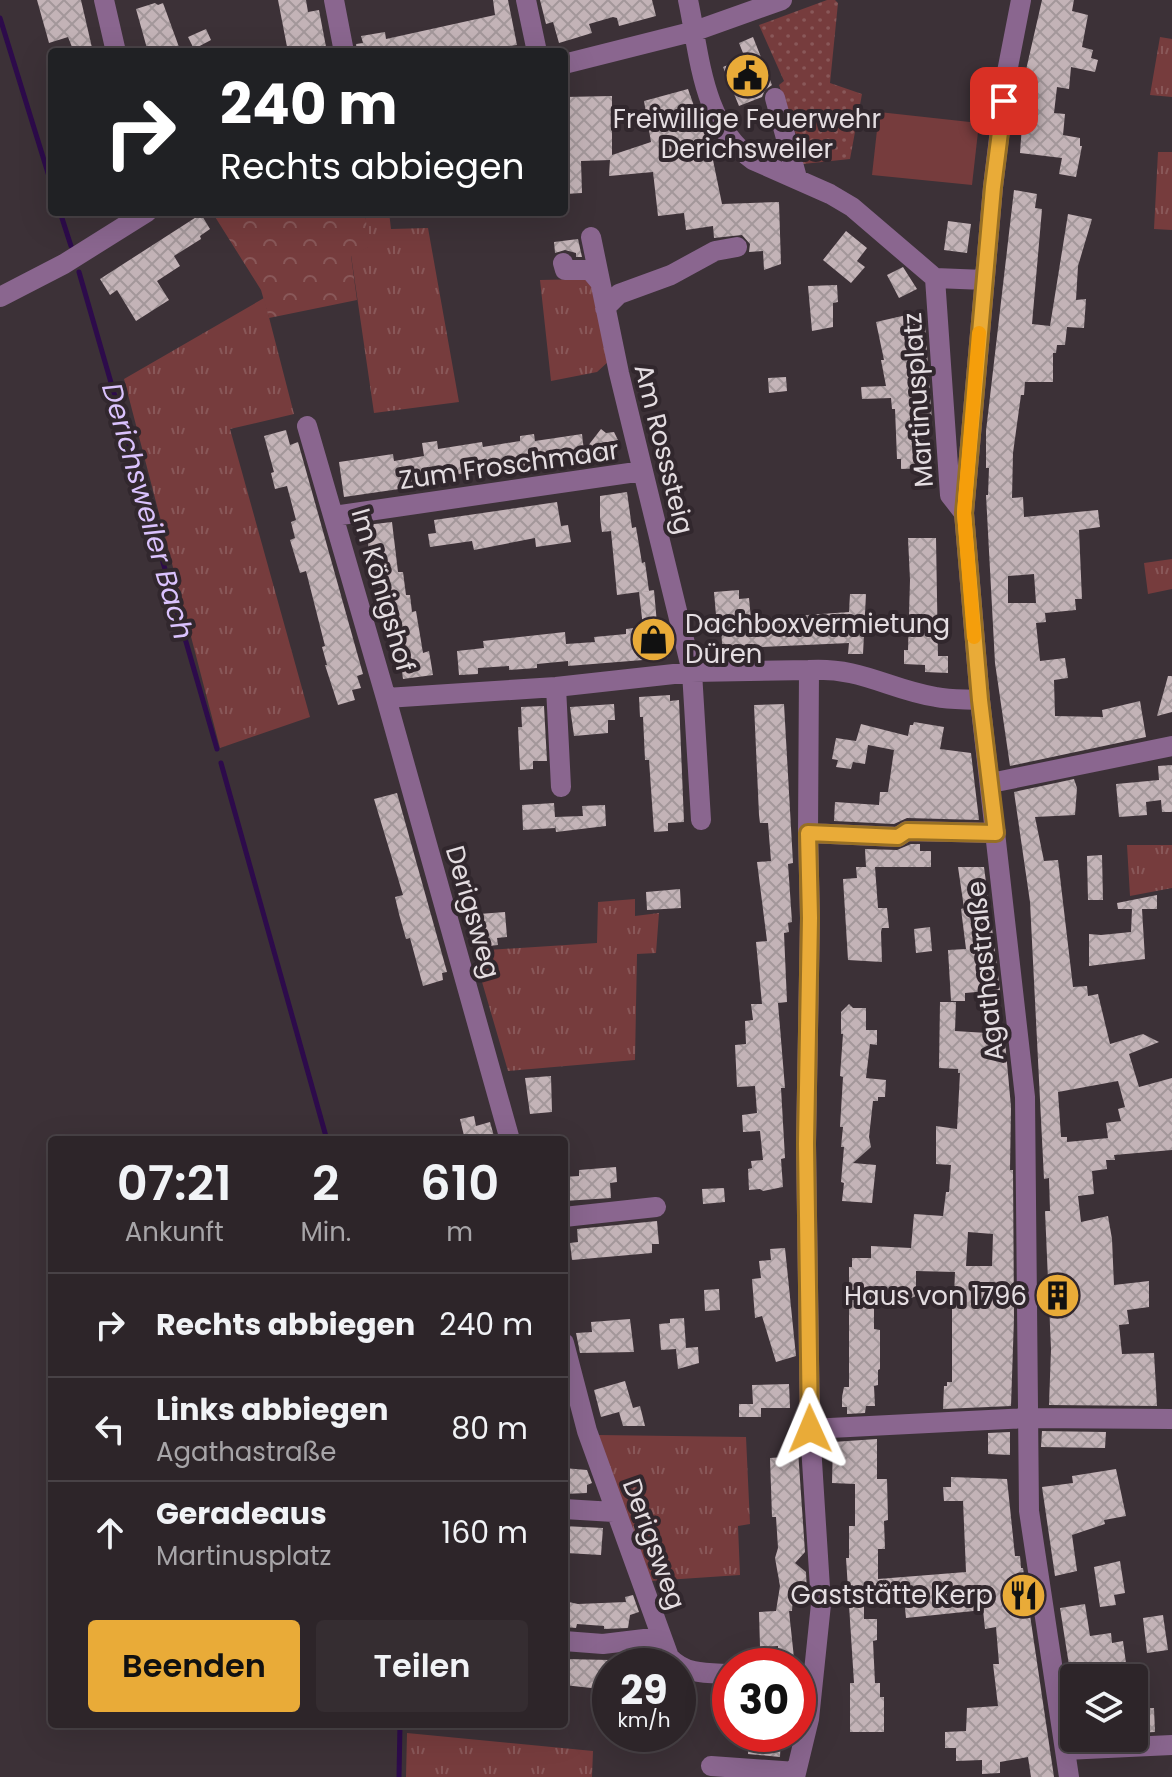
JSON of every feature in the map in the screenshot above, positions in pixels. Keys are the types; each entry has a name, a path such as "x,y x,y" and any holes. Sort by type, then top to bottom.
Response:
{"street":[{"path":"104,0 115,48"},
{"path":"334,0 343,48"},
{"path":"526,0 536,48"},
{"name":"Martinusplatz","path":"688,0 708,97 726,134 753,160 797,178 852,207 935,278 985,280"},
{"path":"568,63 695,31 753,6 782,0"},
{"name":"Martinusplatz","path":"971,425 1007,72 1021,0"},
{"path":"775,98 797,178"},
{"path":"9,293 140,216"},
{"name":"Am Rosssteig","path":"591,237 605,308 692,672"},
{"path":"605,308 619,294 671,275 715,251 737,247"},
{"path":"563,263 565,270 590,270 600,282"},
{"name":"Martinusplatz","path":"935,278 950,495 964,513"},
{"name":"Agathastraße","path":"971,425 964,513 980,700 1025,1097 1029,1511 1060,1717"},
{"name":"Im Königshof","path":"307,426 386,698 556,687 692,672 835,669 934,697 980,700"},
{"name":"Zum Froschmaar","path":"334,516 643,471"},
{"path":"809,670 810,918 806,1144 810,1429 821,1604 812,1648"},
{"path":"692,672 701,820"},
{"path":"556,687 561,787"},
{"name":"Derigsweg","path":"386,698 509,1136"},
{"path":"991,783 1172,746"},
{"path":"808,833 898,837 907,831 996,833"},
{"path":"568,1217 656,1207"},
{"name":"Derigsweg","path":"568,1358 587,1431 614,1512 669,1657 684,1669 712,1673"},
{"path":"810,1429 1028,1418 1172,1419"},
{"path":"568,1509 614,1512"},
{"path":"568,1641 603,1644 661,1637"},
{"path":"1148,1746 1172,1745"},
{"path":"711,1766 795,1775 801,1752"},
{"name":"Agathastraße","path":"1065,1752 1069,1777"}],"green space":[{"path":"827,0 838,3 830,83 862,94 850,159 803,164 779,85 784,81 759,25"},
{"path":"1160,37 1172,39 1172,97 1150,95"},
{"path":"879,112 979,123 972,185 872,175"},
{"path":"1158,152 1172,152 1172,230 1154,229"},
{"path":"215,216 365,216 369,247 351,256 357,300 269,318 261,290"},
{"path":"365,216 389,216 391,229 428,228 459,402 374,413 351,255 368,247"},
{"path":"587,279 593,283 609,361 597,372 551,381 540,280"},
{"path":"264,298 294,414 230,429 310,717 220,748 124,379"},
{"path":"1172,559 1172,589 1148,594 1144,563"},
{"path":"1127,845 1172,845 1172,888 1130,896"},
{"path":"635,899 635,916 659,913 656,953 637,954 635,1060 508,1071 473,951 597,943 598,902"},
{"path":"598,1435 746,1437 750,1524 738,1526 740,1575 651,1581"},
{"path":"407,1733 593,1752 592,1777 406,1777"}],"building":[{"path":"37,0 81,0 92,48 72,48 68,37 49,43"},
{"path":"278,0 306,0 308,12 319,10 326,48 287,48"},
{"path":"493,0 508,0 517,45 494,48 356,48 356,44 363,43 361,36 385,32 386,39 495,15"},
{"path":"540,0 652,0 656,16 619,26 617,18 613,17 589,24 592,33 559,43 553,22 546,24"},
{"path":"1042,0 1074,0 1072,11 1088,15 1082,47 1093,50 1091,58 1098,60 1095,72 1071,67 1069,89 1057,87 1054,113 1065,114 1063,135 1080,138 1082,146 1076,177 1059,174 1062,158 1020,153 1026,70"},
{"path":"163,3 179,47 147,48 136,9"},
{"path":"206,29 211,40 194,48 188,37"},
{"path":"753,37 772,85 762,97 739,106 723,67 745,58 739,43"},
{"path":"688,89 694,106 698,105 705,121 722,204 779,202 781,264 764,270 763,251 749,252 750,244 742,235 714,238 713,226 686,230 684,213 658,216 653,172 609,176 610,160 581,161 582,193 568,194 568,97 612,96 612,155 651,142 644,101"},
{"path":"1014,190 1037,194 1035,208 1042,209 1032,324 1050,326 1068,214 1092,219 1078,266 1076,300 1086,299 1084,328 1067,327 1065,345 1057,345 1056,353 1053,353 1053,382 1025,382 1013,453 1012,498 1023,497 1024,517 1098,510 1100,527 1079,530 1082,599 1075,599 1076,610 1045,613 1046,622 1036,623 1040,661 1065,658 1068,678 1054,680 1055,716 1103,717 1102,710 1140,701 1146,737 1010,766 995,663 986,495 989,468 986,468 986,431","holes":["1034,574 1036,603 1008,603 1008,576"]},
{"path":"198,216 202,216 210,229 200,236 201,239 174,256 180,266 157,281 169,300 136,321 117,290 110,295 100,279"},
{"path":"948,221 971,224 967,253 944,250"},
{"path":"846,231 867,248 857,261 865,267 851,283 823,260"},
{"path":"578,239 582,257 565,250 555,253 554,242"},
{"path":"903,267 917,289 899,298 887,275"},
{"path":"837,285 838,302 833,303 833,327 812,331 808,286"},
{"path":"924,311 933,434 925,434 926,468 901,469 901,459 897,459 895,409 892,409 891,398 862,399 861,387 886,386 876,322"},
{"path":"786,377 787,391 769,393 768,378"},
{"path":"601,429 606,433 614,432 619,442 616,446 618,457 506,473 505,466 420,481 420,486 344,497 339,462 393,454 394,461 424,456 422,443 437,441 438,449 482,442 483,447 520,441 520,436 534,434 535,441 582,434 584,451"},
{"path":"286,430 290,445 298,442 363,674 357,676 361,688 352,690 355,700 338,705 325,665 322,647 325,646 306,571 300,573 290,540 295,538 291,522 296,520 287,486 275,489 271,473 274,472 264,436"},
{"path":"627,492 632,528 636,527 649,591 654,590 657,624 662,624 668,658 568,666 568,661 509,670 509,666 478,668 478,674 459,675 457,651 484,648 483,641 565,632 566,644 595,642 594,637 626,634 626,629 643,627 639,592 617,595 611,531 602,532 600,517 600,496"},
{"path":"557,502 561,526 568,525 571,542 536,547 535,538 474,550 472,541 430,547 428,534 436,533 434,520"},
{"path":"392,522 398,572 403,572 406,595 410,595 412,612 416,611 423,653 429,651 433,675 403,679 397,636 391,636 386,601 380,601 366,525"},
{"path":"908,538 936,538 938,656 948,656 948,673 925,672 925,665 904,664 904,650 908,650"},
{"path":"739,590 739,599 749,598 751,619 849,612 850,594 866,594 863,654 848,654 849,643 742,648 743,654 723,655 721,630 708,631 707,615 716,615 714,592"},
{"path":"1168,676 1172,676 1172,712 1157,716"},
{"path":"670,695 670,701 679,700 684,822 668,823 668,831 654,832 649,760 645,760 639,697"},
{"path":"614,704 615,720 608,720 608,733 574,736 570,707"},
{"path":"784,704 793,863 788,864 792,922 788,923 789,932 784,933 787,1002 778,1003 785,1088 781,1088 785,1158 781,1159 783,1187 763,1191 749,1190 748,1169 752,1168 751,1161 763,1160 760,1131 743,1132 742,1115 757,1113 755,1086 737,1087 735,1045 746,1044 745,1021 753,1020 751,1004 762,1004 756,942 767,941 757,862 771,861 768,823 760,823 759,815 754,705"},
{"path":"544,706 547,761 533,761 533,769 520,770 518,727 522,727 521,707"},
{"path":"914,722 944,727 940,749 971,753 979,820 907,818 894,824 834,821 835,802 879,805 880,792 888,792 894,750 868,745 865,764 853,762 851,769 836,767 838,760 832,759 836,738 856,741 861,724 908,736 910,725"},
{"path":"1172,765 1172,812 1162,812 1161,800 1146,802 1147,815 1119,817 1116,784 1159,780 1158,766"},
{"path":"1074,779 1077,788 1075,815 1035,817 1044,861 1058,860 1073,987 1087,986 1088,996 1098,994 1110,1044 1143,1034 1159,1042 1129,1054 1139,1087 1172,1078 1172,1150 1114,1155 1115,1160 1106,1160 1107,1169 1092,1171 1094,1194 1078,1196 1081,1222 1108,1216 1114,1285 1149,1281 1149,1307 1127,1310 1129,1324 1119,1325 1122,1354 1154,1353 1157,1406 1049,1405 1051,1349 1045,1211 1050,1211 1049,1178 1044,1179 1030,902 1014,792","holes":["1118,1081 1125,1107 1118,1109 1121,1121 1106,1123 1108,1138 1067,1142 1067,1137 1061,1137 1058,1092"]},
{"path":"397,793 447,972 442,973 443,980 423,986 410,938 406,939 399,914 395,897 403,895 374,799"},
{"path":"554,803 555,817 583,816 582,806 605,805 606,826 556,832 555,824 555,828 523,830 522,805"},
{"path":"920,844 920,851 931,851 931,867 866,867 865,849 897,850"},
{"path":"1102,855 1103,900 1088,900 1087,856"},
{"path":"856,867 875,867 878,908 887,908 889,928 882,928 881,932 882,962 848,960 843,879 857,878"},
{"path":"958,867 984,867 1000,990 965,993 965,1001 951,1001 948,950 966,949"},
{"path":"680,889 681,908 647,910 646,892"},
{"path":"1157,895 1157,909 1142,909 1145,959 1089,966 1089,934 1131,932 1132,909 1118,909 1117,903"},
{"path":"505,912 507,937 497,938 498,945 481,947 479,914"},
{"path":"930,927 932,951 916,953 914,929"},
{"path":"940,1002 956,1002 955,1031 987,1033 1004,1030 1011,1107 1010,1170 1013,1170 1011,1406 943,1409 944,1386 952,1382 955,1272 916,1271 916,1296 897,1304 874,1304 874,1329 880,1330 880,1369 878,1385 874,1386 875,1406 866,1406 865,1413 847,1414 847,1407 842,1407 842,1397 844,1387 849,1387 849,1267 852,1267 852,1258 871,1258 871,1246 911,1248 914,1214 943,1216 951,1165 936,1164 936,1126 957,1129 960,1073 958,1069 939,1068","holes":["968,1232 993,1234 992,1266 966,1266"]},
{"path":"849,1004 853,1008 866,1008 866,1030 877,1030 877,1045 870,1044 866,1078 886,1080 885,1097 873,1101 869,1137 871,1147 853,1163 876,1165 872,1203 842,1201 841,1012"},
{"path":"551,1076 552,1112 530,1114 525,1078"},
{"path":"474,1116 476,1126 490,1122 494,1136 464,1136 460,1119"},
{"path":"616,1167 617,1182 610,1183 611,1198 568,1201 568,1177 579,1176 579,1170"},
{"path":"724,1188 725,1202 703,1204 702,1189"},
{"path":"657,1221 659,1244 652,1244 652,1253 572,1260 570,1243 578,1242 577,1229"},
{"path":"785,1248 796,1356 776,1362 762,1316 755,1318 752,1279 761,1278 759,1261 771,1260 770,1249"},
{"path":"719,1289 720,1310 705,1311 704,1290"},
{"path":"684,1318 686,1348 698,1347 699,1363 678,1369 676,1349 661,1350 659,1324"},
{"path":"630,1319 634,1352 580,1353 576,1333 592,1332 591,1322"},
{"path":"625,1381 633,1408 640,1406 645,1426 623,1426 619,1412 601,1417 594,1390"},
{"path":"789,1384 790,1408 761,1408 761,1417 739,1417 739,1404 753,1404 752,1385"},
{"path":"1042,1431 1106,1432 1105,1448 1041,1447"},
{"path":"1010,1432 1010,1455 988,1454 988,1433"},
{"path":"797,1436 805,1552 795,1563 806,1572 807,1594 793,1595 792,1611 789,1611 793,1648 760,1647 759,1612 776,1611 780,1586 775,1558 778,1548 776,1517 772,1517 770,1458 785,1457 784,1447 789,1446 788,1437"},
{"path":"877,1439 877,1479 887,1479 888,1520 884,1521 885,1549 878,1549 878,1579 966,1572 963,1501 944,1501 943,1487 951,1487 951,1477 1007,1479 1015,1556 1020,1556 1023,1568 1054,1777 1031,1777 1028,1757 1000,1762 1000,1773 982,1774 982,1760 956,1761 956,1748 945,1748 945,1732 966,1731 967,1708 998,1706 993,1664 999,1664 996,1627 985,1629 983,1610 906,1618 903,1589 864,1590 864,1619 877,1619 877,1640 873,1641 875,1683 880,1683 880,1697 884,1697 884,1732 850,1732 850,1683 854,1683 846,1558 849,1558 849,1526 855,1526 855,1484 832,1483 833,1442"},
{"path":"568,1468 587,1470 592,1483 587,1485 587,1493 568,1494"},
{"path":"1116,1469 1126,1516 1104,1520 1105,1524 1072,1535 1077,1571 1055,1576 1042,1487 1073,1483 1072,1476"},
{"path":"568,1526 603,1528 601,1555 568,1553"},
{"path":"1120,1561 1125,1593 1114,1595 1116,1605 1100,1607 1094,1567"},
{"path":"633,1595 639,1612 630,1615 628,1628 604,1629 604,1626 577,1624 576,1628 568,1627 568,1602 626,1602 625,1597"},
{"path":"1085,1604 1090,1636 1111,1633 1112,1643 1123,1641 1126,1664 1069,1664 1060,1608"},
{"path":"1163,1615 1168,1650 1147,1653 1143,1618"},
{"path":"568,1659 592,1660 592,1688 568,1685"},
{"path":"1148,1708 1154,1708 1155,1732 1148,1732"},
{"path":"748,1752 780,1752 780,1757"}],"waterway":[{"name":"Derichsweiler Bach","path":"0,18 48,173"},
{"name":"Derichsweiler Bach","path":"61,216 71,246"},
{"name":"Derichsweiler Bach","path":"79,272 217,749"},
{"path":"221,763 326,1136"},
{"name":"Derichsweiler Bach","path":"399,1777 400,1728"}],"slow traffic":[{"path":"974,637 964,513 979,333"}],"place":[{"name":"Freiwillige Feuerwehr Derichsweiler","path":"747,76"},
{"name":"Dachboxvermietung Düren","path":"654,639"},
{"name":"Haus von 1796","path":"1058,1296"},
{"name":"Gaststätte Kerp","path":"1024,1595"}],"route":[{"path":"810,1429 806,1144 810,918 808,833 898,837 907,831 996,833 965,552 964,513 993,187 1004,101"}]}
